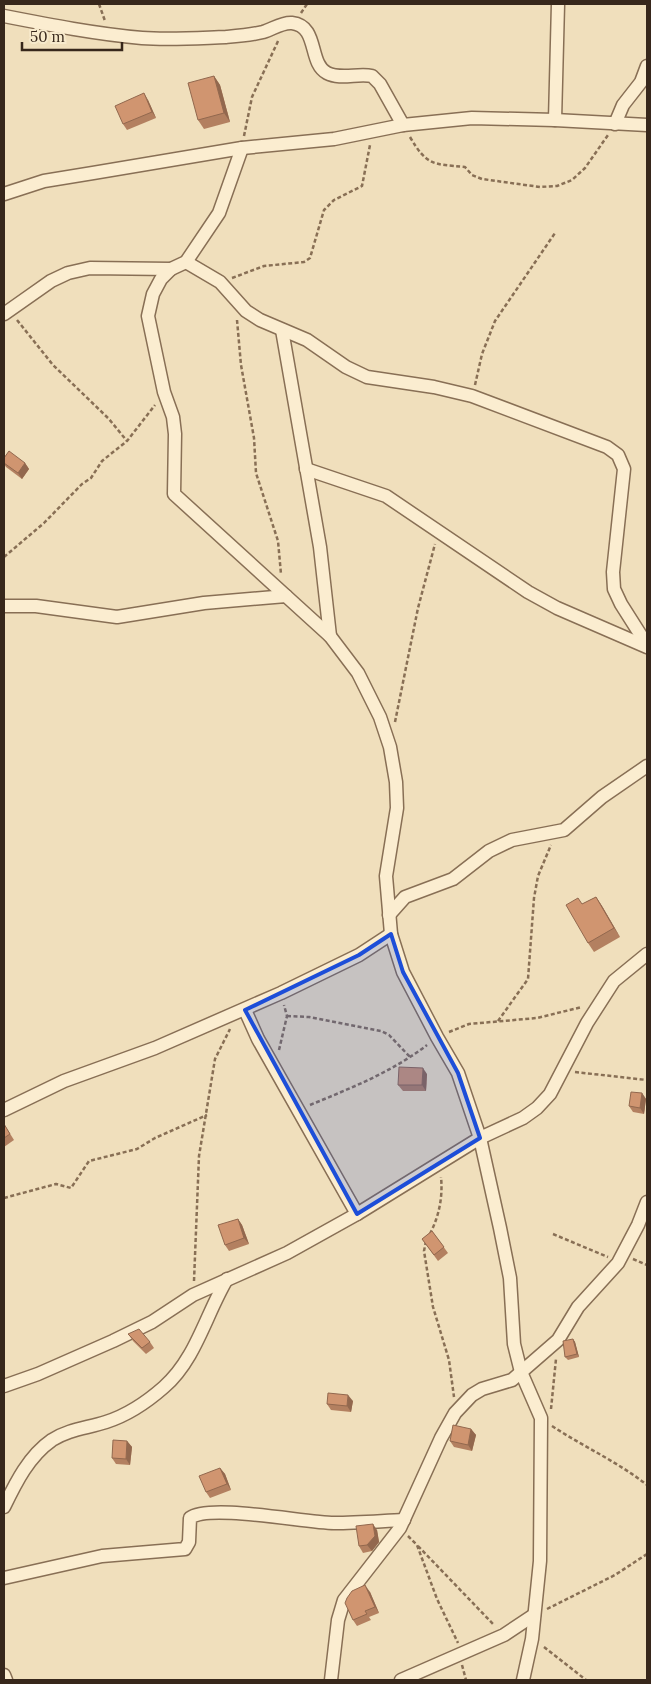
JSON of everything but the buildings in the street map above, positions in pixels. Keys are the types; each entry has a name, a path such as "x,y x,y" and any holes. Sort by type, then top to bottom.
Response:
{"street":[{"path":"555,120 558,4"},
{"path":"4,16 144,38 245,36 264,32 285,23 302,26 308,33 320,65 326,72 336,76 372,76 380,84 403,125"},
{"path":"615,124 623,105 641,82 647,66"},
{"path":"4,194 44,181 242,148 334,140 403,125 472,118 647,125"},
{"path":"242,148 220,212 186,262 171,269 161,279 153,294 148,316 164,392 173,416 175,434 174,494 330,636 358,673 380,717 390,746 396,782 397,808 386,876 391,934 403,972 436,1037 458,1074 480,1138 510,1278 514,1344 521,1372 545,1422 542,1521 532,1639 523,1680"},
{"path":"186,262 220,282 246,310 282,330 307,340 346,368 368,377 434,387 472,396 607,447 618,455 624,469 613,572 614,589 620,604 647,646"},
{"path":"6,313 51,281 68,272 90,268 171,269"},
{"path":"282,330 320,547 330,636"},
{"path":"306,469 386,496 528,592 557,608 647,646"},
{"path":"4,606 36,606 117,617 204,603 284,594"},
{"path":"389,914 404,897 453,879 489,851 528,835 558,833 564,830 602,796 647,766"},
{"path":"4,1110 64,1081 155,1048 242,1011 359,954 391,934"},
{"path":"4,1386 38,1374 152,1322 193,1295 287,1253 440,1164 480,1138 523,1118 537,1108 550,1094 586,1023 614,981 647,954"},
{"path":"242,1011 356,1214"},
{"path":"331,1680 338,1620 344,1600 402,1524 441,1438 455,1413 472,1395 482,1389 507,1383 558,1340 578,1307 618,1262 638,1225 647,1202"},
{"path":"4,1507 18,1478 32,1458 52,1440 66,1433 107,1422 138,1408 165,1386 178,1372 192,1350 228,1279"},
{"path":"4,1578 102,1556 185,1549 189,1542 190,1518 195,1514 205,1512 334,1523 402,1524"},
{"path":"401,1680 504,1635 534,1615"},
{"path":"4,1675 6,1680"}],"path":[{"path":"99,4 109,34"},
{"path":"242,148 252,96 270,63 285,23"},
{"path":"403,125 424,160 465,167 472,175 482,180 540,187 557,186 572,180 585,168 615,124"},
{"path":"220,282 251,270 304,262 310,258 324,210 328,204 362,186 372,131"},
{"path":"472,396 482,354 495,321 555,233"},
{"path":"6,313 53,364 109,419 127,441"},
{"path":"236,314 241,364 254,438 256,473 278,541 284,594"},
{"path":"4,557 44,523 82,484 91,478 102,461 127,441 164,392"},
{"path":"390,746 418,608 438,531"},
{"path":"498,1022 528,979 534,898 538,876 546,854 558,833"},
{"path":"270,1060 278,1051 286,1016 281,993"},
{"path":"298,1110 352,1088 411,1058 436,1037 469,1024 537,1018 570,1012 586,1005"},
{"path":"193,1295 197,1243 197,1179 215,1059 242,1011"},
{"path":"286,1016 309,1017 381,1031 389,1035 411,1058"},
{"path":"563,1071 647,1080"},
{"path":"4,1198 56,1184 71,1188 89,1161 137,1149 163,1134 207,1115"},
{"path":"440,1164 443,1192 437,1220 425,1244 424,1251 437,1325 449,1360 455,1413"},
{"path":"553,1234 594,1250 618,1262"},
{"path":"558,1340 545,1422 596,1454 627,1470 647,1485"},
{"path":"402,1524 417,1544 504,1635"},
{"path":"417,1544 437,1599 456,1638 461,1653"},
{"path":"534,1615 615,1575 647,1554"},
{"path":"532,1639 586,1680"}],"highlighted area":[{"path":"391,934 403,972 458,1073 480,1138 357,1214 245,1010 359,955"}]}
